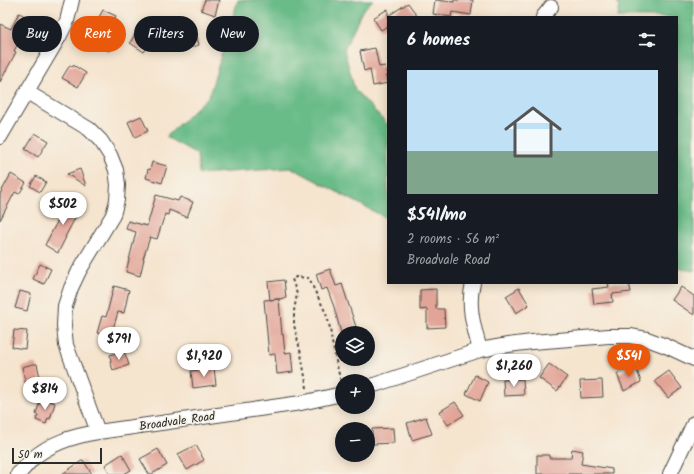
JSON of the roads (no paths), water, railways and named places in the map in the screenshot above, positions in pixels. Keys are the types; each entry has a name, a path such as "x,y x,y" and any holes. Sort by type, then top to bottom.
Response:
{"street":[{"path":"0,137 59,37 67,21 72,0"},
{"path":"26,92 89,129 101,141 110,155 116,170 118,193 112,215 79,271 65,306 64,326 66,344 98,432"},
{"path":"473,284 470,300 471,316 480,350"},
{"path":"375,385 480,350 532,342 609,336 630,336 647,339 694,359"},
{"name":"Broadvale Road","path":"20,473 32,460 45,450 59,442 78,436 309,401 335,395"},
{"path":"670,474 694,423"}]}
